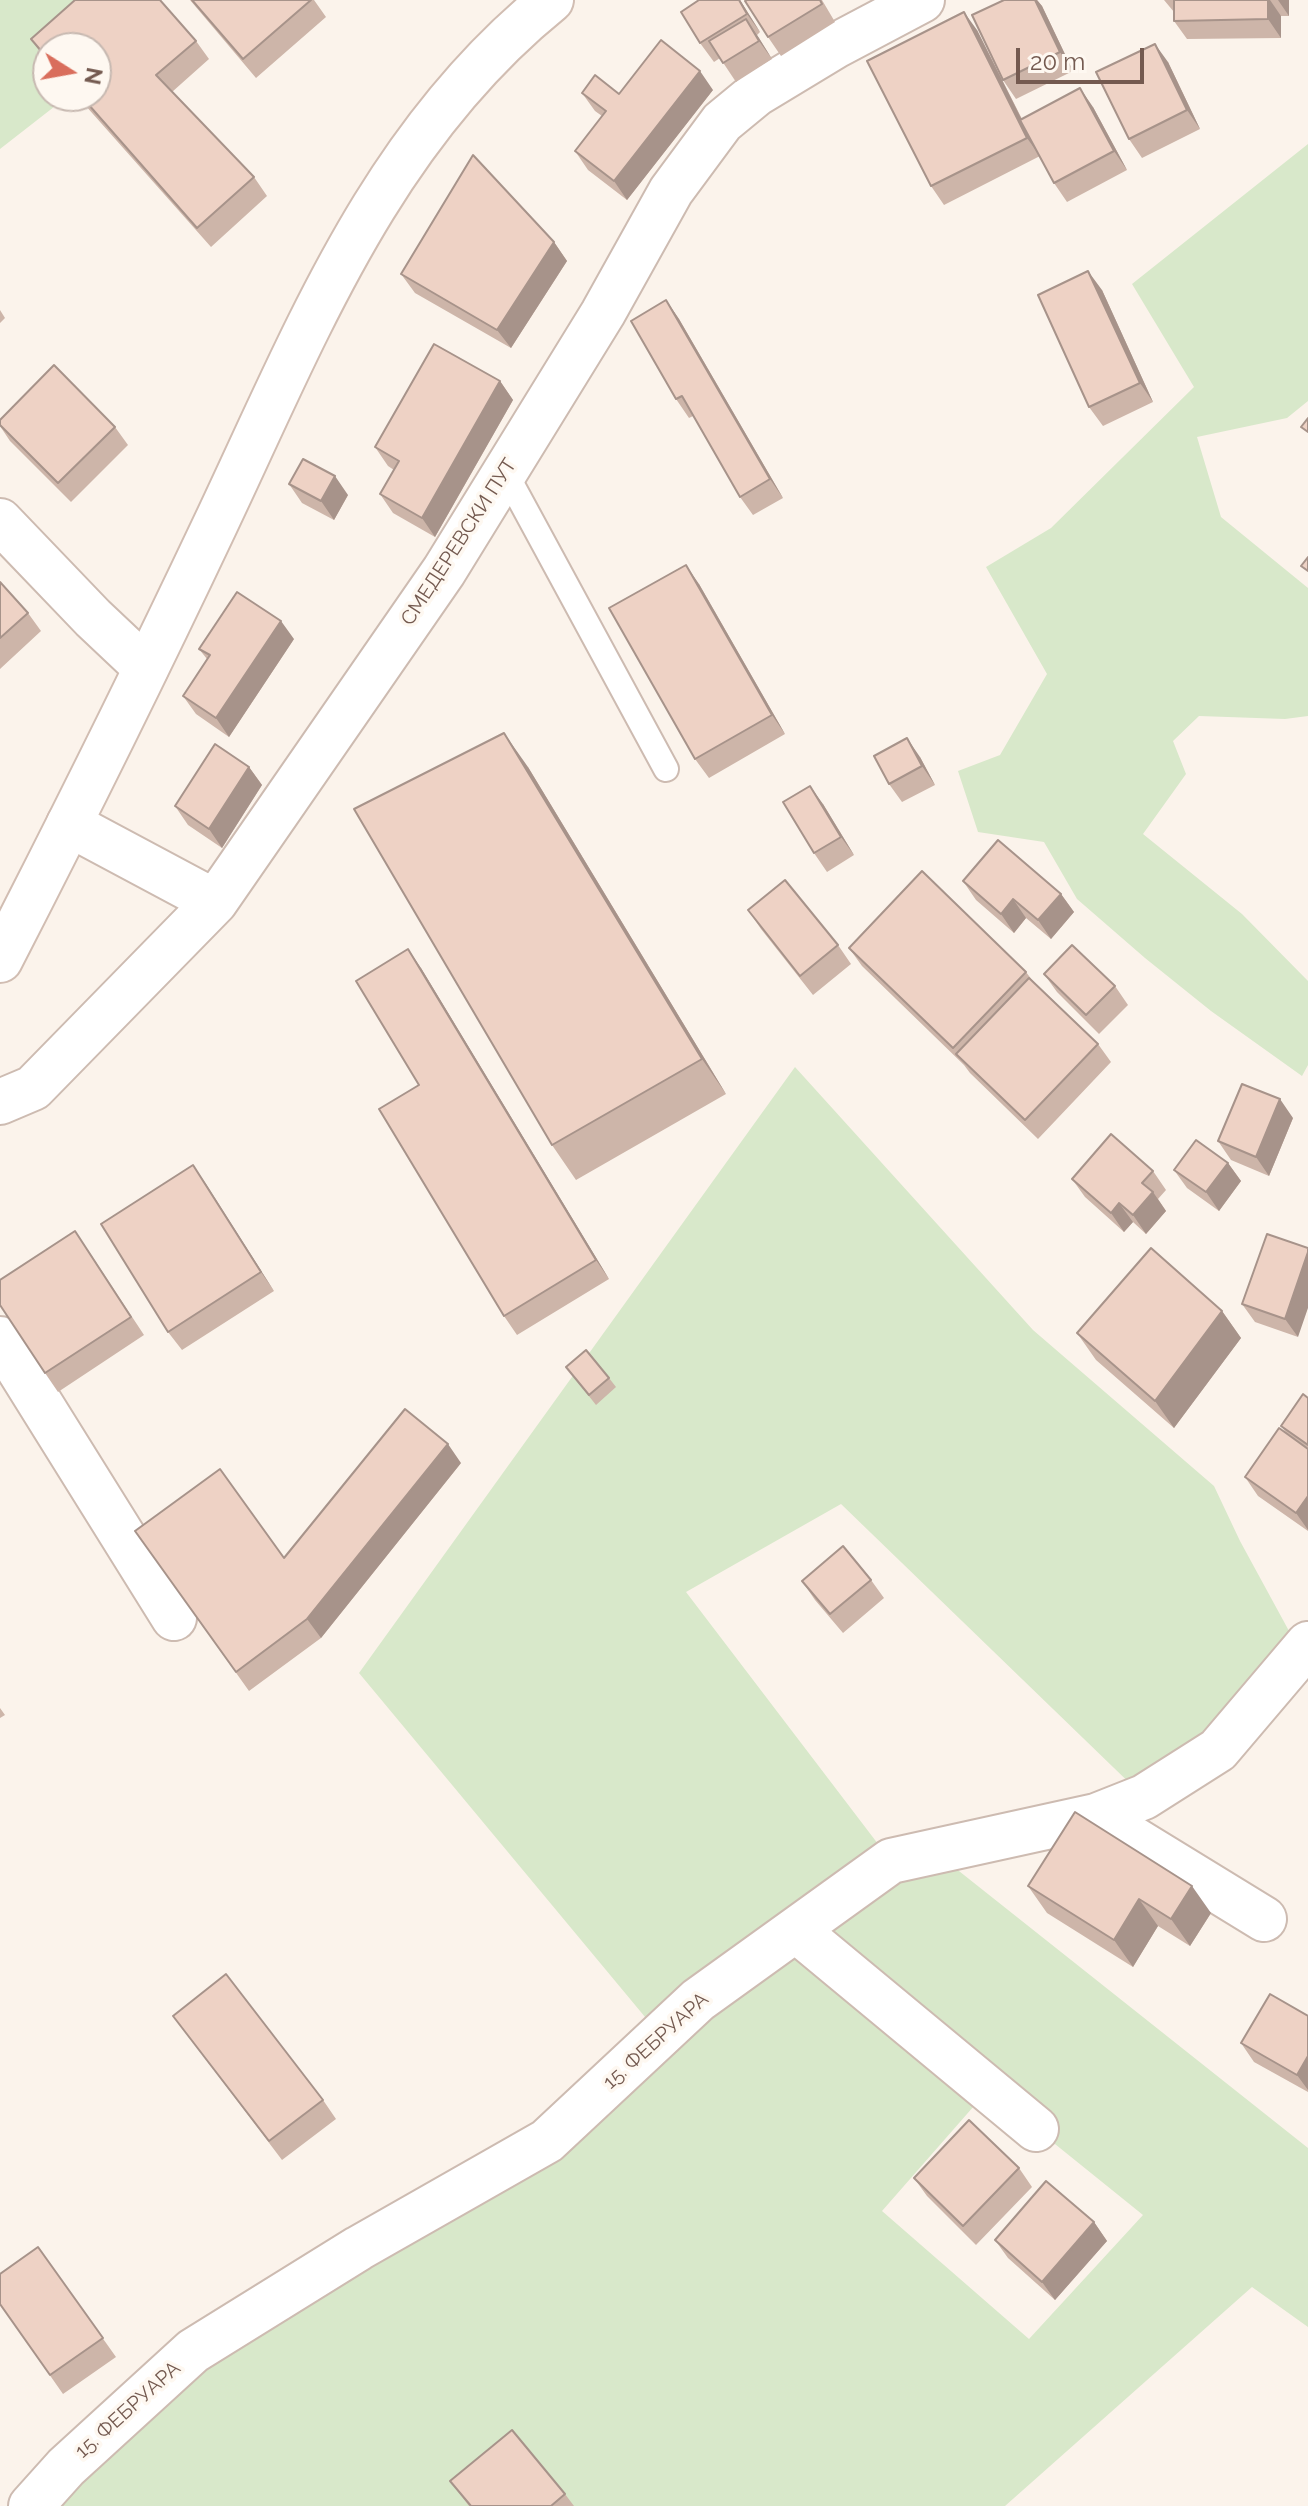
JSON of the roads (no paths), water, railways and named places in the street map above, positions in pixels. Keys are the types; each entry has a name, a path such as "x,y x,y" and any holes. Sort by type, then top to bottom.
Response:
{"street":[{"path":"0,960 146,668 309,323 387,184 450,99 530,17 551,0"},
{"name":"СМЕДЕРЕВСКИ ПУТ","path":"0,1102 33,1088 215,902 444,571 603,313 671,191 722,122 769,86 837,45 922,0"},
{"path":"0,521 146,668"},
{"path":"69,824 215,902"},
{"path":"0,1339 174,1618"},
{"name":"15. ФЕБРУАРА","path":"31,2506 66,2467 193,2351 359,2248 547,2141 698,2000 891,1861 1096,1816 1144,1797 1218,1750 1308,1644"},
{"path":"1096,1816 1264,1919"},
{"path":"796,1930 1036,2129"}],"lane":[{"path":"505,472 666,769"}]}
